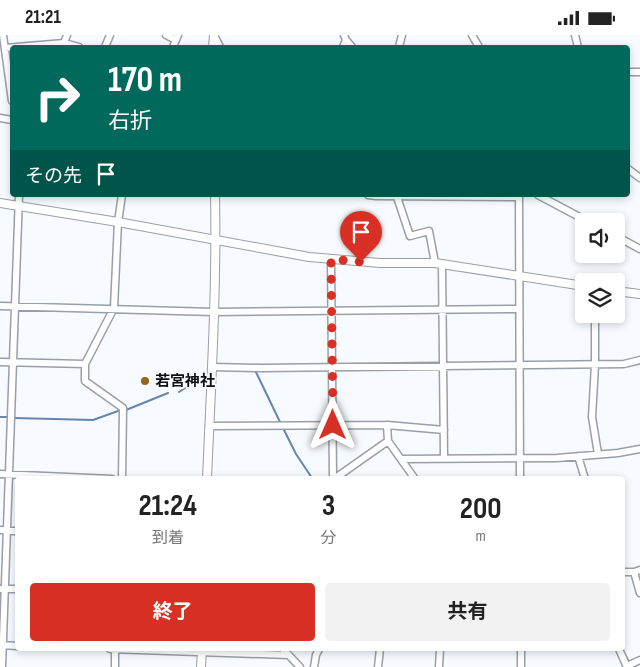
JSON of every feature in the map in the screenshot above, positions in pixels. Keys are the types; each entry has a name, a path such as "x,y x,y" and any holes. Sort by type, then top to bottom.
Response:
{"street":[{"path":"3,35 5,48 4,63 10,92"},
{"path":"64,43 67,35"},
{"path":"166,35 177,37"},
{"path":"40,45 64,43 72,45"},
{"path":"5,48 10,48"},
{"path":"2,667 2,589 8,530 19,197"},
{"path":"122,197 118,222 114,308 85,364 85,381 123,408 122,476"},
{"path":"208,476 216,239 215,197"},
{"path":"397,197 410,236 429,231 438,264 442,310 444,458"},
{"path":"519,197 520,476"},
{"path":"542,197 575,215"},
{"path":"0,203 216,239 309,257 380,263 438,264 575,284"},
{"path":"625,241 640,249"},
{"path":"331,259 333,476"},
{"path":"625,292 640,295"},
{"path":"0,306 214,312 518,309"},
{"path":"595,323 592,417 598,454"},
{"path":"212,367 595,365 624,364 640,360"},
{"path":"0,362 85,364"},
{"path":"209,426 387,425 444,430"},
{"path":"387,425 388,441 413,476"},
{"path":"337,476 388,441"},
{"path":"401,459 578,456 618,453 640,449"},
{"path":"578,456 584,476"},
{"path":"0,474 51,476"},
{"path":"0,530 15,531"},
{"path":"637,571 640,593"},
{"path":"2,589 15,589"},
{"path":"1,645 15,646"},
{"path":"115,651 115,667"},
{"path":"202,667 202,651 289,655"},
{"path":"285,651 300,667"},
{"path":"314,667 318,651"},
{"path":"378,667 380,651"},
{"path":"439,667 440,651"},
{"path":"521,651 521,667"},
{"path":"620,651 627,667 640,660"}],"waterway":[{"path":"255,370 280,422"},
{"path":"179,392 204,376"},
{"path":"126,410 168,393"},
{"path":"14,418 93,420 118,411"},
{"path":"0,417 7,417"},
{"path":"283,428 296,454 311,476"},
{"path":"623,651 629,662"}],"place":[{"name":"若宮神社","path":"145,381"}],"route":[{"path":"333,425 331,259 361,262"}]}
